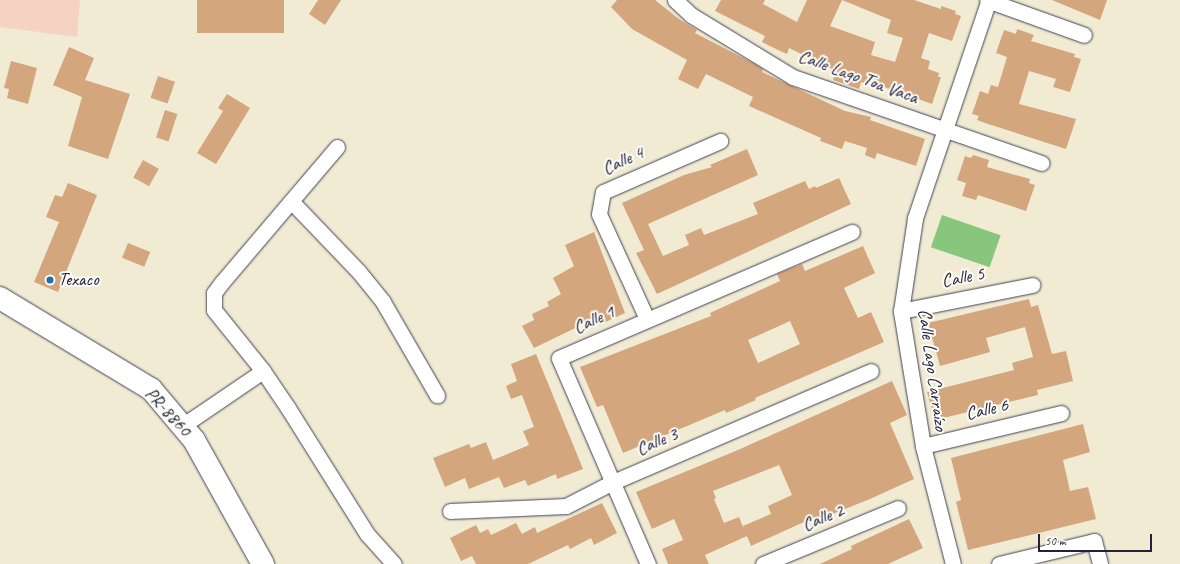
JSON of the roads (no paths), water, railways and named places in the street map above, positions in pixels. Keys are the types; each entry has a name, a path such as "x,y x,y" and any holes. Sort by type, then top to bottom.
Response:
{"street":[{"name":"Calle Lago Toa Vaca","path":"675,0 691,15 793,77 1042,163"},
{"name":"Calle Lago Carraízo","path":"953,564 924,446 901,311 914,218 988,0"},
{"path":"988,0 1084,35"},
{"name":"Calle 4","path":"647,319 599,214 603,192 720,141"},
{"path":"337,147 214,293 214,310 263,371 367,534 394,564"},
{"path":"291,201 359,272 383,302 437,395"},
{"name":"Calle 1","path":"648,564 611,483 559,358 852,232"},
{"name":"Calle 5","path":"901,311 1032,285"},
{"name":"PR-8860","path":"0,298 151,389 194,440 264,564"},
{"path":"182,426 263,371"},
{"name":"Calle 3","path":"450,511 566,506 611,483 872,371"},
{"name":"Calle 6","path":"924,446 1061,413"},
{"name":"Calle 2","path":"763,564 898,508"},
{"path":"999,564 1094,541 1100,564"}],"place":[{"name":"Texaco","path":"50,280"}]}
